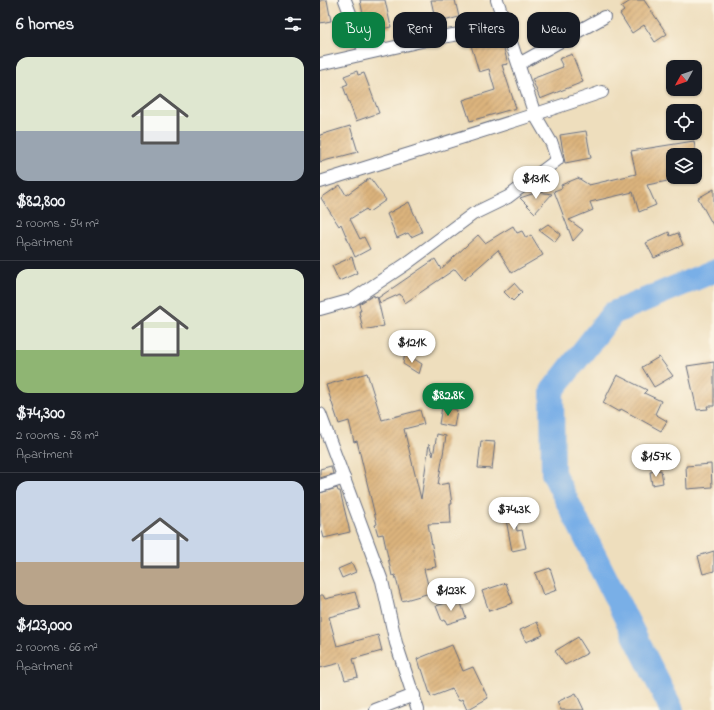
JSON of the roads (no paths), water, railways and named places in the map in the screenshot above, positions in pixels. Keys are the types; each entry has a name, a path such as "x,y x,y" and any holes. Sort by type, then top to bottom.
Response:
{"street":[{"path":"345,0 365,53"},
{"path":"497,0 501,12"},
{"path":"519,64 604,17"},
{"path":"320,64 365,53 455,35"},
{"path":"320,309 352,300 406,264 473,214 508,198 557,160 552,144 535,115 514,48"},
{"path":"320,182 408,153 442,145 602,92"},
{"path":"320,414 382,581 396,643 418,710"},
{"path":"320,486 344,478"},
{"path":"375,710 414,695"}],"waterway":[{"path":"672,710 553,473 552,391 613,313 714,271"}]}
